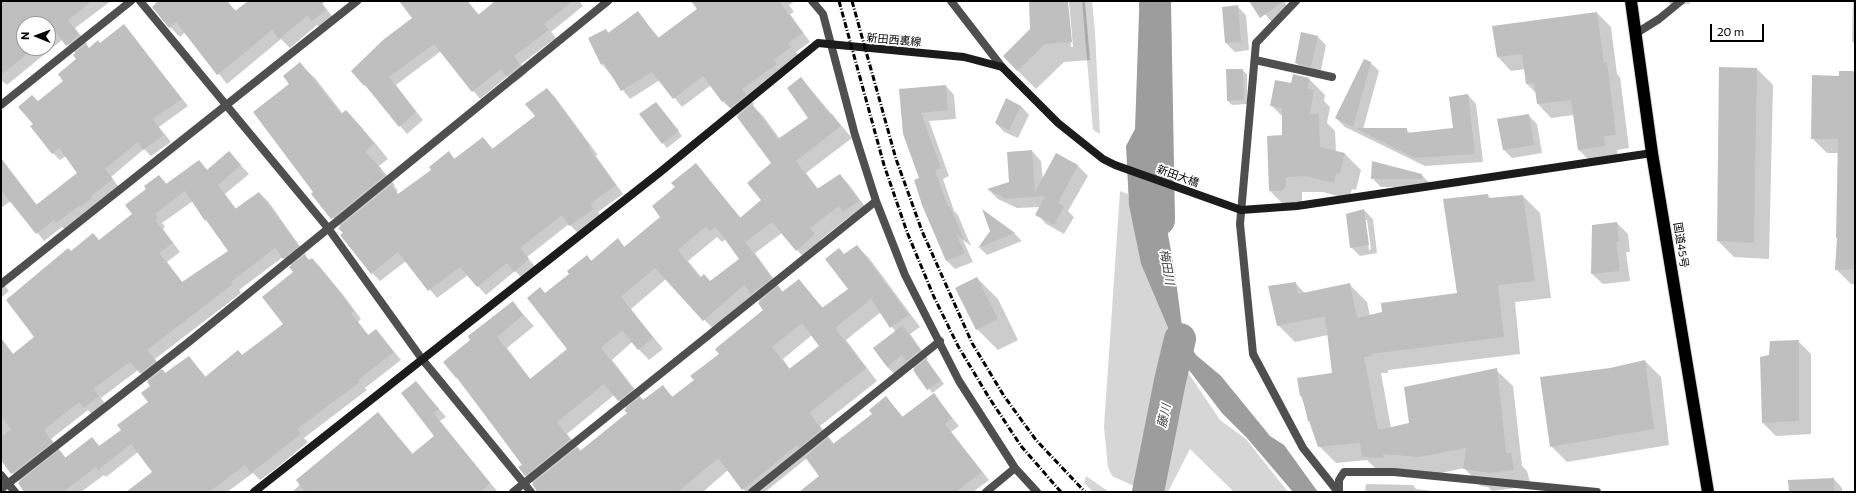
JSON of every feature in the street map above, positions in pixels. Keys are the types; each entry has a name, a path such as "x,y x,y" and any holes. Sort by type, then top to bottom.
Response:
{"highway":[{"name":"国道45号","path":"1631,1 1652,153 1708,492"}],"street":[{"path":"1,105 131,1"},
{"path":"140,1 328,228 422,359 531,492"},
{"path":"1,284 225,104 357,1"},
{"path":"1,489 190,341 608,1"},
{"path":"812,1 823,14 855,135 876,201 905,275 940,341 959,381 1015,468 1037,492"},
{"path":"951,1 1002,67"},
{"path":"1296,1 1256,43 1237,209 1240,224 1253,354 1303,448 1338,492"},
{"path":"1635,34 1659,19 1681,1"},
{"path":"254,492 659,173 818,43 830,44"},
{"name":"新田西裏線","path":"830,44 864,49 964,57 1002,67"},
{"path":"1255,60 1332,77"},
{"name":"新田大橋","path":"1002,67 1058,123 1103,159 1115,165 1237,209"},
{"path":"1237,209 1297,206 1652,153"},
{"path":"513,492 876,201"},
{"path":"752,492 940,341"},
{"path":"986,492 1015,468"},
{"path":"1338,492 1339,480 1344,472 1394,472 1597,492"},
{"path":"1,475 15,492"}],"shaded area":[{"path":"1082,1 1092,1 1100,134 1093,130"},
{"path":"1120,191 1128,194 1141,264 1173,340 1138,488 1112,476 1108,467 1104,427"},
{"path":"1181,362 1220,420 1246,439 1288,492 1234,492 1190,449 1168,492 1152,492 1172,383"},
{"path":"1086,476 1109,492 1093,492 1084,483"}],"water":[{"path":"1143,1 1161,1 1159,67 1149,129 1175,273 1183,334 1196,355 1221,376 1270,436 1284,445 1318,492 1293,492 1247,438 1222,413 1182,361 1141,264 1129,205 1126,146 1135,129 1139,14"}],"building":[{"path":"1,1 92,1 68,20 79,35 66,46 56,32 56,16 16,16 16,56 24,56 1,75"},
{"path":"158,1 227,1 235,11 248,1 325,1 322,4 326,10 312,21 307,16 279,39 272,30 217,75 176,22 169,28 152,7"},
{"path":"399,1 467,1 478,15 495,1 573,1 544,24 549,30 514,56 520,65 506,76 501,69 472,92 434,44 389,77 416,112 399,127 365,85 364,86 351,71 383,40 412,18"},
{"path":"691,1 779,1 803,33 788,43 791,47 774,60 777,64 742,89 746,95 730,108 724,100 722,102 703,76 673,99 652,72 621,91 604,63 601,65 588,38 606,29 608,33 638,11 658,38 697,9"},
{"path":"1029,1 1068,1 1072,42 1045,44 1017,71 1003,56 1030,29"},
{"path":"1249,1 1284,1 1260,18"},
{"path":"1238,5 1241,42 1225,43 1222,7"},
{"path":"1597,12 1604,63 1607,62 1616,135 1604,136 1605,146 1578,150 1571,100 1537,104 1534,83 1526,84 1522,54 1497,57 1492,26"},
{"path":"124,24 182,99 153,119 164,135 143,150 138,142 105,169 113,179 91,196 92,198 56,223 54,220 36,234 1,190 1,159 36,205 77,173 59,148 52,154 30,126 33,124 18,107 32,95 38,101 63,81 58,74 76,59 73,55 86,44 89,48 98,40 100,43"},
{"path":"1301,32 1318,36 1311,67 1295,63"},
{"path":"1364,59 1371,62 1353,127 1335,118"},
{"path":"300,62 341,114 346,110 374,144 365,151 382,170 380,171 384,176 331,219 311,194 313,192 253,112 289,84 283,76"},
{"path":"1719,67 1757,68 1754,243 1717,241"},
{"path":"1226,69 1243,69 1244,100 1227,101"},
{"path":"1839,71 1855,71 1855,269 1835,270 1837,238 1838,139 1811,139 1812,75 1839,76"},
{"path":"1293,74 1309,78 1308,89 1314,90 1310,114 1319,114 1320,147 1345,153 1340,174 1336,173 1334,183 1306,176 1286,177 1286,186 1281,191 1269,191 1267,136 1282,135 1282,108 1270,106 1275,80 1291,83"},
{"path":"801,77 830,115 832,114 841,126 796,161 817,189 840,174 859,201 843,212 839,206 810,228 815,234 796,251 772,222 745,242 772,278 751,294 744,285 703,321 655,268 621,297 653,338 638,350 622,330 601,348 633,389 618,401 604,384 557,422 570,439 525,476 518,467 522,465 457,377 456,378 443,362 470,340 468,336 513,301 523,315 497,337 530,379 567,349 527,298 540,287 545,293 569,274 567,271 587,255 591,261 618,238 624,247 660,217 652,206 675,187 671,183 696,163 740,218 761,200 747,183 771,163 737,117 752,104 778,139 808,118 787,88","holes":["706,226 710,231 716,227 739,259 710,281 704,274 700,278 678,250"]},
{"path":"946,85 948,110 921,113 941,168 935,170 948,207 950,206 964,240 956,234 965,253 946,261 922,205 914,180 919,178 903,134 899,89"},
{"path":"547,88 590,146 588,147 616,185 590,204 594,209 569,226 562,215 520,248 529,259 514,272 507,263 477,287 460,267 428,291 398,252 371,274 340,235 343,233 338,228 391,185 398,194 431,170 429,167 449,151 454,159 483,137 492,149 535,116 525,104"},
{"path":"1468,94 1475,154 1415,158 1355,128 1407,128 1407,133 1453,128 1449,97"},
{"path":"1006,98 1021,106 1009,130 995,123"},
{"path":"656,102 679,131 662,144 639,114"},
{"path":"1529,114 1534,145 1503,150 1497,119"},
{"path":"1032,150 1035,192 1056,153 1078,165 1058,203 1064,206 1054,225 1035,215 1045,196 1006,199 987,189 1009,182 1007,152"},
{"path":"229,151 241,165 218,185 235,209 259,192 299,246 283,259 275,248 231,282 233,284 147,350 156,361 140,373 130,362 93,389 99,396 84,408 79,402 44,430 53,442 11,474 1,460 1,437 11,429 1,416 1,338 13,354 34,337 6,300 68,248 71,251 93,233 99,240 132,214 125,205 146,189 144,186 159,175 166,184 199,160 207,170","holes":["185,191 205,221 206,220 228,251 182,282 159,253 173,243 155,220 158,218 155,214"]},
{"path":"1372,161 1422,174 1422,179 1371,179"},
{"path":"1488,194 1489,198 1523,195 1535,281 1498,285 1504,337 1371,354 1372,356 1364,357 1378,430 1409,423 1404,387 1497,368 1506,453 1511,453 1514,470 1490,473 1463,469 1466,448 1419,457 1383,454 1384,458 1362,457 1360,443 1318,447 1308,421 1302,396 1300,396 1297,378 1332,373 1325,316 1277,326 1268,286 1296,282 1298,294 1350,283 1357,318 1382,312 1381,303 1457,293 1443,199"},
{"path":"982,209 1015,233 978,248 990,231"},
{"path":"1364,209 1369,245 1350,248 1346,214"},
{"path":"1617,222 1619,241 1616,242 1620,271 1591,274 1592,225"},
{"path":"857,245 909,315 890,328 871,299 835,328 866,368 809,413 822,429 799,448 797,445 742,490 718,458 678,492 537,492 532,484 577,448 580,451 627,413 624,410 640,397 643,400 663,385 672,397 694,380 690,376 719,354 715,349 763,310 758,303 778,286 782,292 799,279 822,308 848,289 825,259 839,248 844,254","holes":["802,323 819,346 789,369 772,347"]},
{"path":"305,255 309,260 312,258 336,287 354,311 351,313 368,335 376,329 394,352 358,380 360,382 297,429 301,434 251,473 245,465 209,492 126,492 152,472 131,444 98,470 96,467 63,492 24,492 18,483 59,450 65,458 92,437 99,446 121,430 117,425 148,402 141,393 150,386 147,382 163,369 165,373 189,356 205,377 238,350 242,355 283,324 262,297 293,272 289,267"},
{"path":"977,277 998,319 976,330 955,288"},
{"path":"903,325 920,350 906,361 902,355 887,367 873,348"},
{"path":"1799,340 1799,421 1762,423 1760,357 1769,355 1770,341"},
{"path":"926,359 941,380 927,390 913,370"},
{"path":"1645,360 1654,429 1550,447 1540,377 1610,368"},
{"path":"416,381 439,409 433,413 490,483 480,492 305,492 296,480 378,412 412,454 434,436 401,393"},
{"path":"934,393 952,418 945,424 982,472 956,492 799,492 819,476 805,457 828,438 833,444 872,414 869,410 886,396 902,417"},
{"path":"1834,478 1834,492 1789,492 1788,480"}],"waterway":[{"name":"梅田川","path":"1155,1 1159,220"},
{"name":"藤川","path":"1148,492 1180,339"}],"railway":[{"path":"839,1 884,165 907,232 934,297 958,346 988,396 1021,446 1061,492"},
{"path":"852,1 896,159 922,231 972,343 1004,396 1036,440 1085,492"}]}
